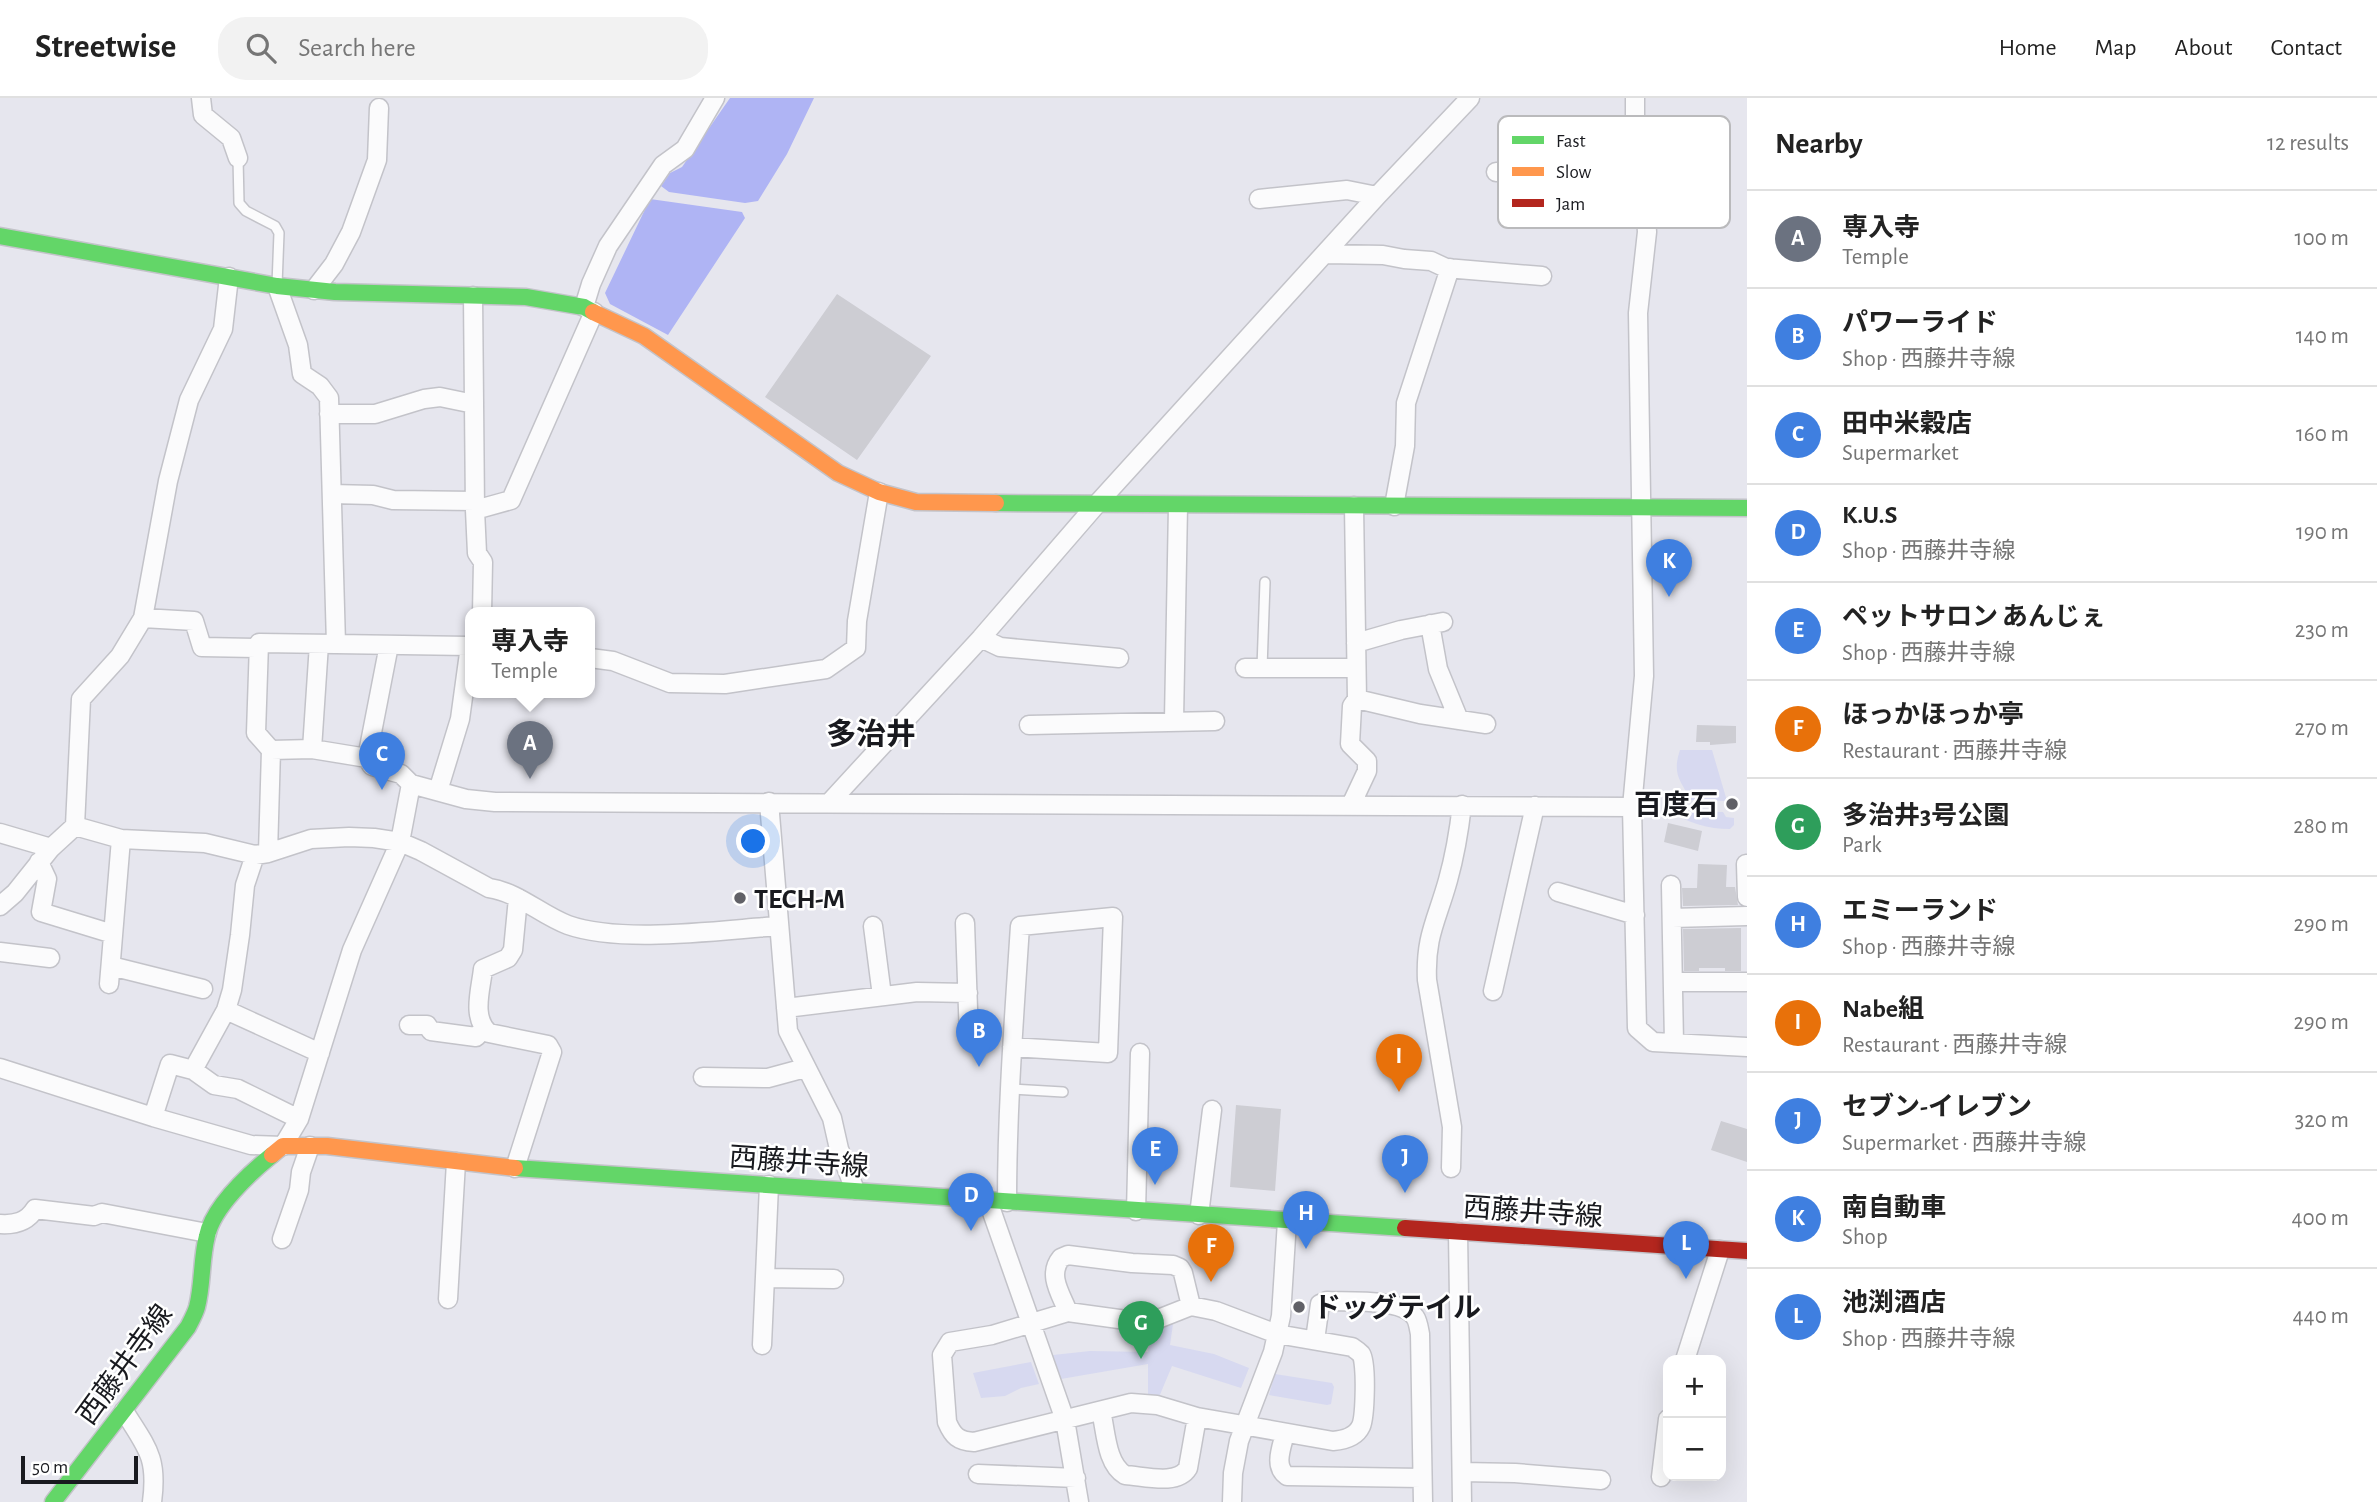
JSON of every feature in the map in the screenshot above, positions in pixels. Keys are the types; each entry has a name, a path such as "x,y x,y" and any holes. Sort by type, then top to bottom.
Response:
{"main road":[{"path":"7,237 277,286 314,290 526,298 589,309 644,337 838,473 879,492 916,502 1178,506 1747,508"},
{"name":"西藤井寺線","path":"53,1502 188,1327 197,1307 207,1233 234,1191 283,1146 327,1146 514,1168 1747,1251"}],"street":[{"path":"201,98 203,116 230,138 238,158"},
{"path":"332,494 373,495 393,500 475,506 511,500 589,309 591,284 608,246 663,165 685,149 715,98"},
{"path":"830,802 981,638 1096,505 1469,98"},
{"path":"1635,98 1635,116"},
{"path":"314,290 334,264 355,220 377,160 379,108"},
{"path":"1259,200 1347,190 1377,196"},
{"path":"1647,228 1638,313 1646,738 1632,807 1637,1028 1653,1042 1747,1047"},
{"path":"1326,254 1383,255 1404,260 1431,261 1450,268 1542,276"},
{"path":"1394,506 1405,446 1406,403 1450,268"},
{"path":"0,906 75,826 81,699 120,656 143,618 168,481 189,400 223,329 229,277"},
{"path":"277,286 298,345 302,374 320,386 329,398 332,494 328,644 312,749"},
{"path":"473,296 475,506 477,553 483,562 482,607"},
{"path":"329,414 375,414 424,399 440,397 474,404"},
{"path":"595,659 613,661 670,683 724,684 826,669 856,648 857,621 879,492"},
{"path":"1174,720 1178,506"},
{"path":"1351,805 1367,771 1367,761 1350,744 1352,706 1357,699 1354,506"},
{"path":"143,618 194,621 202,647 259,648"},
{"path":"1356,643 1437,623 1438,668 1459,720"},
{"path":"981,638 1000,647 1119,658"},
{"path":"193,1070 226,1010 232,990 245,885 262,854 271,750 257,733 259,643 465,646"},
{"path":"389,645 367,758 372,766 401,774 411,784 466,799 495,803 830,802 1632,807"},
{"path":"1262,670 1356,668"},
{"path":"438,791 460,719 465,682"},
{"path":"1357,699 1420,714 1486,723"},
{"path":"1029,725 1214,721"},
{"path":"271,750 312,749 367,758"},
{"path":"0,1068 153,1117 251,1144 283,1146 299,1119 352,950 400,842 411,784"},
{"path":"769,802 788,1031 832,1118 839,1149 855,1190"},
{"path":"1451,1168 1452,1127 1427,980 1426,956 1430,933 1457,846 1462,805"},
{"path":"1493,991 1535,806"},
{"path":"75,826 121,839 205,844 262,854 311,839 349,837 400,842 489,888 502,890 568,925 599,932 651,934 779,926"},
{"path":"0,833 45,855"},
{"path":"121,839 110,975 202,989"},
{"path":"45,855 47,880 41,912 113,934"},
{"path":"1746,864 1747,897"},
{"path":"1671,885 1674,1043"},
{"path":"1558,892 1635,915"},
{"path":"514,1168 552,1052 548,1045 489,1033 484,1029 478,1015 483,968 508,958 513,950 517,898"},
{"path":"1672,918 1747,916"},
{"path":"1007,1202 1007,1135 1012,1047 1020,926 1113,917 1108,1053 1012,1047"},
{"path":"965,923 969,1038"},
{"path":"873,926 883,996"},
{"path":"0,952 50,958"},
{"path":"1673,982 1747,982"},
{"path":"786,1008 917,992 968,993"},
{"path":"226,1010 320,1053"},
{"path":"409,1025 427,1025 431,1031 476,1037 484,1029"},
{"path":"1136,1211 1140,1053"},
{"path":"153,1117 170,1064 193,1070 214,1084 238,1089 299,1119"},
{"path":"703,1077 768,1078 805,1068"},
{"path":"1199,1215 1212,1110"},
{"path":"282,1239 299,1190 301,1172 310,1146"},
{"path":"448,1299 456,1162"},
{"path":"762,1345 769,1185"},
{"path":"988,1201 1065,1420 1079,1502"},
{"path":"0,1224 21,1222 30,1217 36,1209 94,1216 102,1213 207,1233"},
{"path":"1232,1502 1233,1473 1239,1441 1273,1352 1281,1316 1287,1221"},
{"path":"1458,1232 1462,1502"},
{"path":"1687,1355 1720,1250"},
{"path":"1068,1311 1054,1279 1054,1271 1061,1258 1069,1255 1132,1264 1173,1265 1183,1273 1191,1306"},
{"path":"765,1278 834,1279"},
{"path":"1315,1340 1318,1309 1320,1304 1327,1301 1392,1304 1405,1308 1416,1318 1420,1334 1423,1502"},
{"path":"1191,1306 1216,1311 1277,1334 1352,1347 1361,1354 1364,1366 1362,1424 1350,1438 1333,1441 1197,1417 1150,1404 1131,1404 974,1442 962,1441 956,1437 947,1422 942,1355 945,1348 950,1342 992,1335 1030,1323 1068,1311 1148,1323 1191,1306"},
{"path":"124,1411 148,1449 155,1469 152,1502"},
{"path":"1101,1411 1112,1461 1119,1471 1125,1475 1151,1477 1177,1478 1184,1474 1188,1468 1197,1417"},
{"path":"1285,1433 1278,1464 1287,1476 1422,1478"},
{"path":"1661,1477 1663,1460"},
{"path":"1462,1472 1601,1480"},
{"path":"978,1474 1076,1478"}],"lane":[{"path":"238,158 239,203 246,211 275,226 279,233 277,286"},
{"path":"1262,670 1265,582"},
{"path":"1010,1089 1063,1092"}],"shaded area":[{"path":"1680,750 1712,750 1727,801 1691,800 1677,771"},
{"path":"1670,811 1723,812 1726,817 1734,818 1734,825 1730,829 1706,826"},
{"path":"1173,1324 1170,1345 1214,1354 1249,1368 1241,1388 1172,1366 1159,1397 1148,1396 1148,1364 1061,1379 1053,1355 1090,1351 1148,1352 1150,1332"},
{"path":"1031,1362 1039,1384 1021,1388 1005,1396 981,1398 973,1373"},
{"path":"1275,1374 1332,1383 1334,1387 1331,1404 1269,1395"}],"water":[{"path":"730,98 814,98 787,154 758,201 745,203 669,192 661,186 670,173 682,167"},
{"path":"650,199 742,212 745,218 668,335 610,304 605,293"}],"building":[{"path":"837,294 931,356 857,460 765,397"},
{"path":"1697,725 1736,726 1736,743 1710,745 1710,742 1696,742"},
{"path":"1668,823 1702,831 1698,851 1664,842"},
{"path":"1698,864 1727,865 1726,887 1735,887 1738,905 1683,906 1682,888 1697,888"},
{"path":"1741,928 1741,971 1699,968 1699,971 1684,971 1683,929"},
{"path":"1236,1105 1281,1109 1275,1191 1230,1187"},
{"path":"1721,1121 1747,1129 1747,1162 1711,1150"}],"traffic: fast":[{"path":"0,236 277,286 335,292 526,297 584,307 593,312"},
{"path":"996,503 1747,508"},
{"path":"53,1502 188,1327 197,1307 205,1245 211,1225 233,1191 272,1155"},
{"path":"515,1168 1405,1228"}],"traffic: slow":[{"path":"593,312 644,336 838,473 879,492 916,502 996,503"},
{"path":"272,1155 283,1146 327,1146 515,1168"}],"traffic: jam":[{"path":"1405,1228 1747,1251"}],"place":[{"name":"南自動車","path":"1669,597"},
{"name":"専入寺","path":"530,779"},
{"name":"田中米穀店","path":"382,790"},
{"name":"百度石","path":"1732,804"},
{"name":"TECH-M","path":"740,898"},
{"name":"パワーライド","path":"979,1067"},
{"name":"Nabe組","path":"1399,1092"},
{"name":"ペットサロン あんじぇ","path":"1155,1185"},
{"name":"セブン-イレブン","path":"1405,1193"},
{"name":"K.U.S","path":"971,1231"},
{"name":"エミーランド","path":"1306,1249"},
{"name":"池渕酒店","path":"1686,1279"},
{"name":"ほっかほっか亭","path":"1211,1282"},
{"name":"ドッグテイル","path":"1299,1307"},
{"name":"多治井3号公園","path":"1141,1359"}],"district":[{"name":"多治井","path":"871,734"}]}
